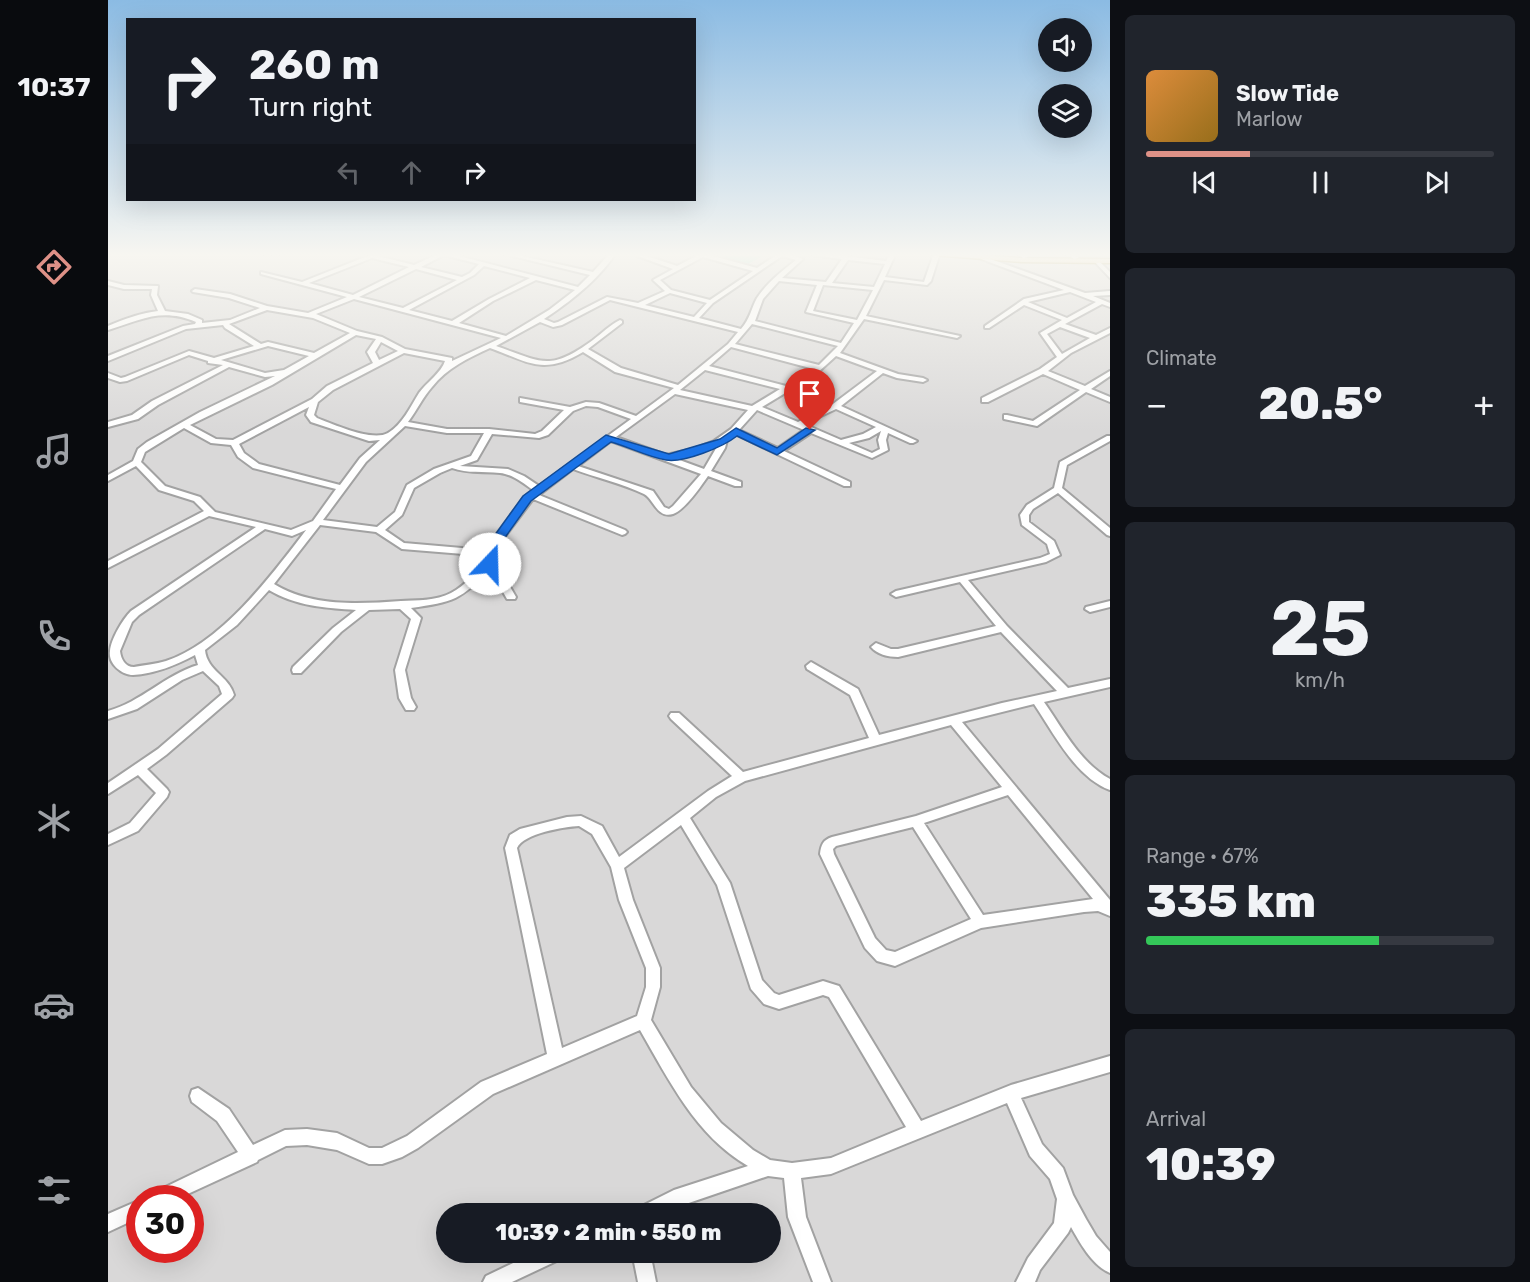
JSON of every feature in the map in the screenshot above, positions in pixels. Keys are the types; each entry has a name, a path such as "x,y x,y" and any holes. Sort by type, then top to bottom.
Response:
{"street":[{"path":"109,326 150,313"},
{"path":"168,313 185,315 200,321 198,324"},
{"path":"108,359 198,324 225,322 252,313"},
{"path":"301,313 321,318 355,333 380,338 403,351 448,363"},
{"path":"310,314 314,313"},
{"path":"321,318 323,313"},
{"path":"415,313 507,338"},
{"path":"454,323 470,313"},
{"path":"262,526 135,613 128,620 116,651 114,664 129,672 164,668 200,648 270,586 374,444 390,436 403,423 429,385 448,363 507,338 549,313"},
{"path":"540,320 553,325 560,324 581,313"},
{"path":"668,313 743,331"},
{"path":"694,320 701,313"},
{"path":"270,586 284,597 366,607 453,596 471,584 522,505 676,389 730,345 751,322 755,313"},
{"path":"814,313 957,336"},
{"path":"571,466 650,494 661,508 670,512 681,504 724,441 736,431 755,408 820,368 842,345 864,313"},
{"path":"987,327 1007,313"},
{"path":"1049,313 1067,320"},
{"path":"1061,358 1043,336 1046,331 1081,313"},
{"path":"225,322 226,326 258,345"},
{"path":"490,346 541,364 584,350 620,322"},
{"path":"751,322 842,345"},
{"path":"1059,324 1095,337"},
{"path":"985,400 1043,371 1095,337 1110,330"},
{"path":"108,478 137,462 145,447 184,425 270,383 355,333"},
{"path":"378,365 371,352 380,338"},
{"path":"212,361 258,345 271,344 316,356"},
{"path":"730,345 820,368"},
{"path":"584,350 618,370 676,389 755,408 874,456 884,450 883,428"},
{"path":"184,425 214,441 234,444 315,401 330,388 403,351"},
{"path":"834,353 900,377 923,380"},
{"path":"108,375 120,380 127,379 187,354 261,375 286,372"},
{"path":"108,425 135,417 155,403 226,366"},
{"path":"703,367 786,388"},
{"path":"799,424 836,406 882,371"},
{"path":"1043,371 1110,400"},
{"path":"1007,417 1034,424 1110,373"},
{"path":"523,400 570,410"},
{"path":"315,401 310,418 374,444"},
{"path":"403,423 447,430 540,435 570,410 586,404 599,405 635,418"},
{"path":"836,406 913,441"},
{"path":"839,443 866,436 883,428"},
{"path":"777,452 810,430"},
{"path":"474,458 489,431"},
{"path":"736,431 847,484"},
{"path":"610,438 738,484"},
{"path":"896,594 1055,555 1051,543 1025,523 1024,515 1030,507 1058,489 1063,464 1110,438"},
{"path":"668,457 696,451 724,441"},
{"path":"234,444 241,455 256,465 282,474 343,488"},
{"path":"380,530 399,513 410,487 452,465 474,458 519,476 536,493 622,532"},
{"path":"137,462 162,488 197,499 208,512 292,532 318,522 380,530 402,546 489,558"},
{"path":"452,465 467,471 500,470"},
{"path":"1058,489 1110,533"},
{"path":"108,565 208,512"},
{"path":"292,532 296,553"},
{"path":"489,558 511,597"},
{"path":"962,579 1003,628 1066,693"},
{"path":"401,604 416,618 400,670 405,698 410,707"},
{"path":"1090,609 1110,604"},
{"path":"297,670 337,630 366,607"},
{"path":"876,647 890,653 898,653 1003,628"},
{"path":"108,789 139,769 228,695 225,686 203,667 200,648"},
{"path":"811,666 855,692 876,741"},
{"path":"108,715 126,711 162,685 186,672 203,667"},
{"path":"162,685 164,668"},
{"path":"617,866 741,777 1036,699 1110,683"},
{"path":"1036,699 1084,763 1102,781 1110,784"},
{"path":"675,716 741,777"},
{"path":"954,720 1110,910 1099,905 1084,906 980,922 895,959 882,956 870,943 827,854 827,847 832,842 916,821 1010,789"},
{"path":"108,840 134,826 161,797 163,792 159,786 139,769"},
{"path":"683,817 723,883 756,984 768,999 779,1002 823,988 834,991 916,1129"},
{"path":"556,1058 511,848 515,839 525,833 581,821 597,830 617,866 626,900 653,968 653,987 643,1021 662,1057 698,1110 747,1156 768,1168 792,1171 831,1166 916,1129 1011,1093 1110,1064"},
{"path":"916,821 980,922"},
{"path":"188,1185 285,1138 305,1136 343,1143 369,1156 387,1156 430,1131 467,1100 487,1088 643,1021"},
{"path":"1011,1093 1036,1150 1057,1174 1082,1231 1098,1254 1110,1264"},
{"path":"198,1096 223,1115 251,1156"},
{"path":"668,1203 768,1168"},
{"path":"792,1171 797,1217 822,1282"},
{"path":"1025,1282 1034,1264 1062,1227 1066,1199"},
{"path":"108,1223 126,1215"},
{"path":"492,1282 533,1263"},
{"path":"643,1263 647,1282"}],"shaded area":[{"path":"108,313 1110,313 1110,1282 108,1282"}],"route":[{"path":"490,564 488,553 527,499 610,438 668,457 696,451 724,441 736,431 777,452 810,430"}]}
